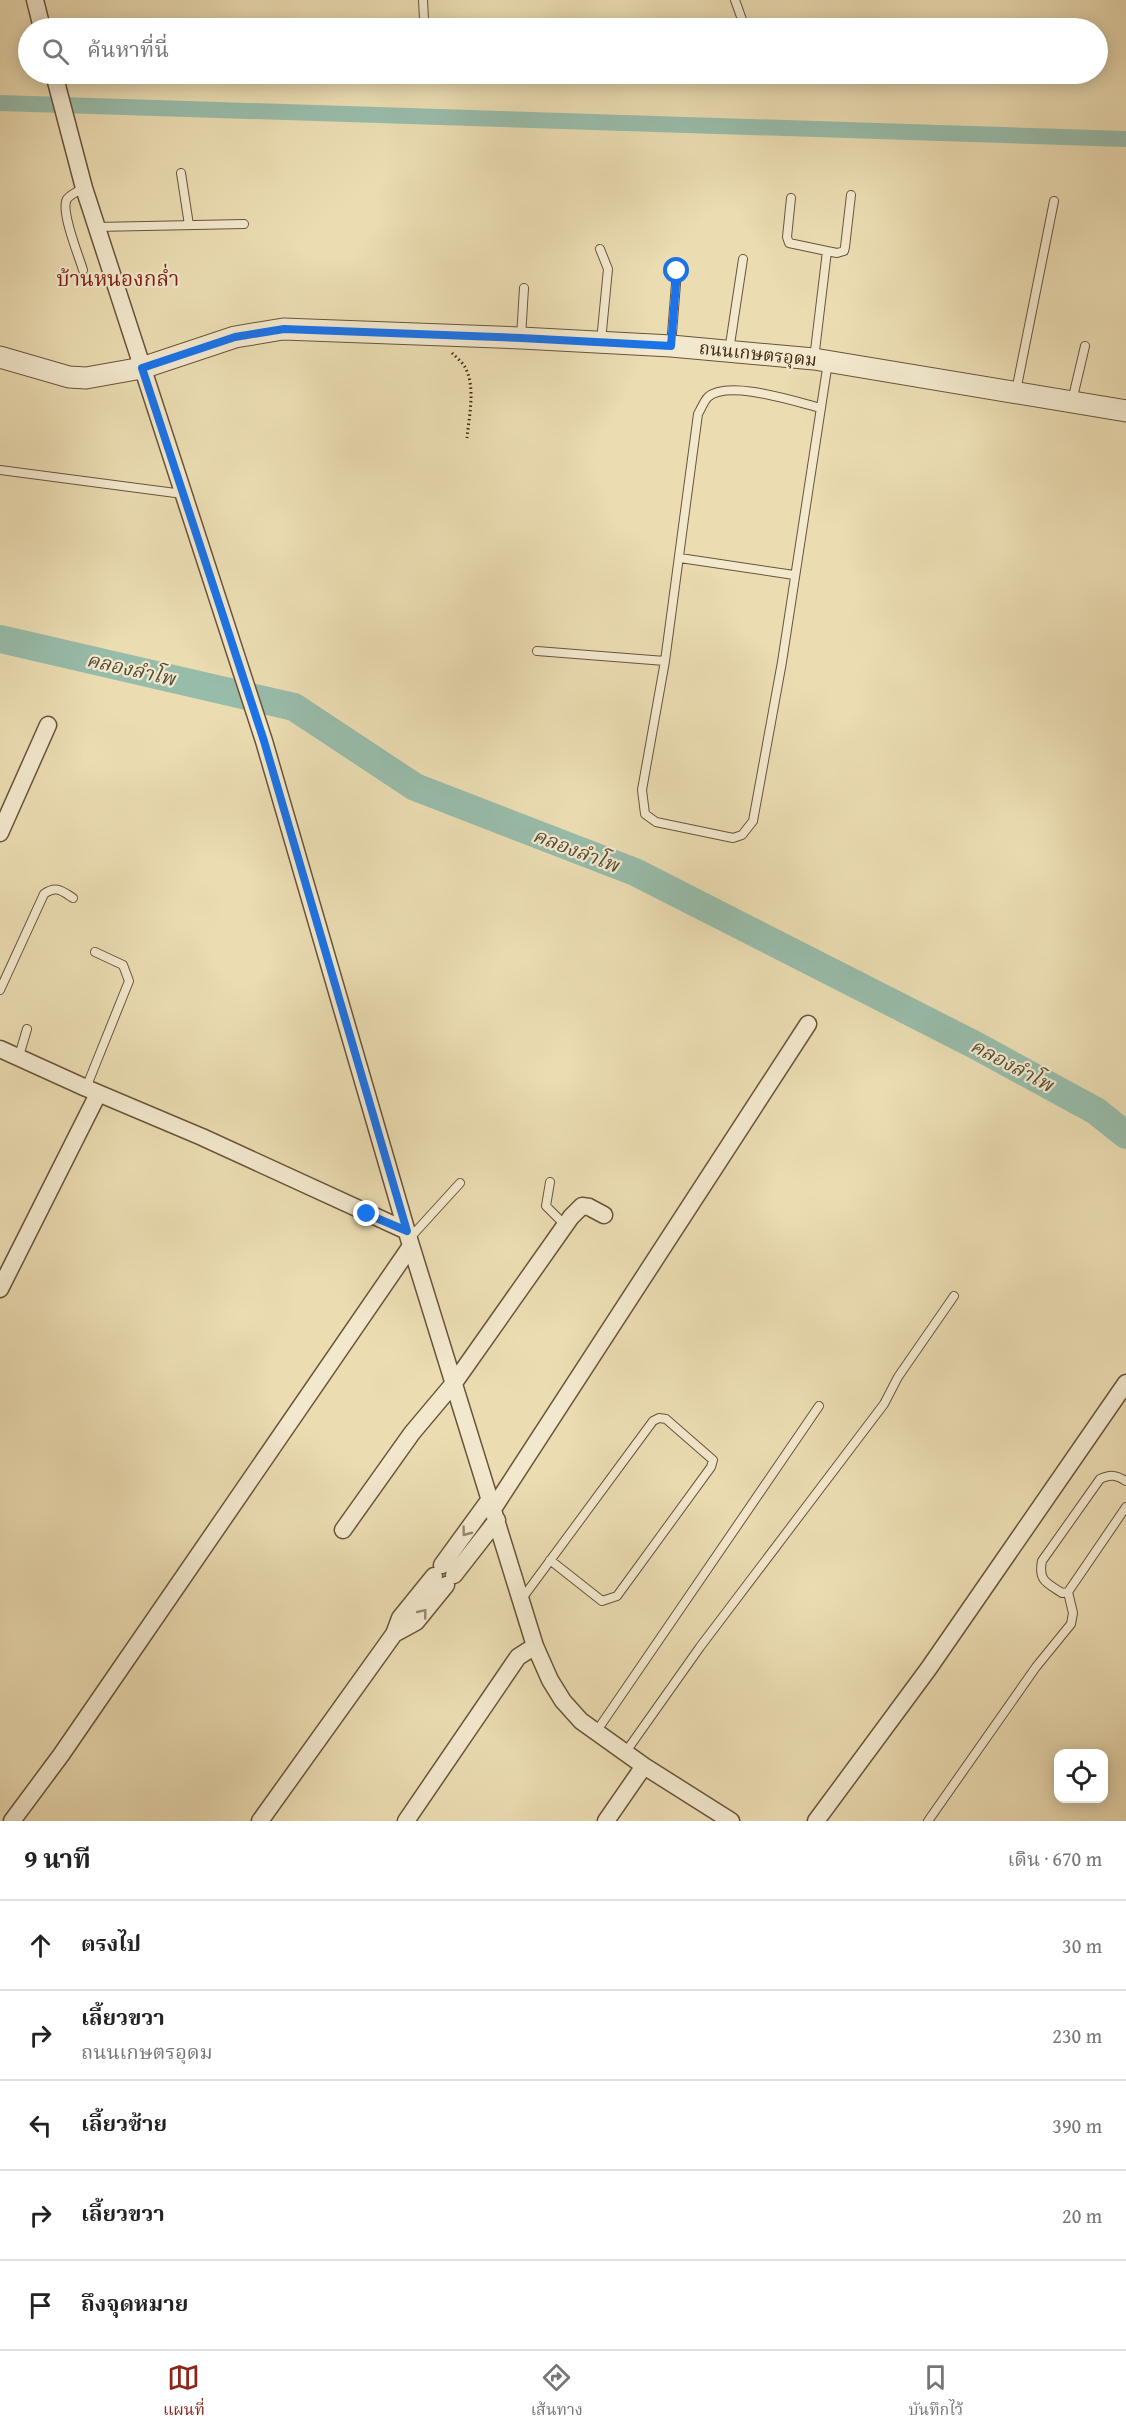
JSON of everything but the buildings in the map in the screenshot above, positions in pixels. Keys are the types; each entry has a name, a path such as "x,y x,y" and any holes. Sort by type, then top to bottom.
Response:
{"street":[{"path":"35,0 40,18"},
{"path":"57,84 96,227 264,741 409,1239 535,1646 549,1680 563,1701 581,1721 644,1766 730,1821"},
{"name":"ถนนเกษตรอุดม","path":"0,357 69,377 109,375 142,368 235,337 284,329 521,338 671,346 821,360 1126,411"},
{"path":"0,833 48,725"},
{"path":"260,1821 394,1634 400,1618 444,1575 493,1509 808,1024"},
{"path":"0,1048 92,1091 202,1137 409,1239"},
{"path":"0,1289 92,1091"},
{"path":"343,1530 412,1433 454,1383 565,1225 582,1206 604,1215"},
{"path":"12,1821 61,1755 383,1285 409,1239"},
{"path":"816,1821 929,1668 1126,1383"},
{"path":"406,1821 519,1657 535,1646"},
{"path":"606,1821 644,1766"}],"lane":[{"path":"423,0 424,18"},
{"path":"735,0 741,18"},
{"path":"182,173 189,225"},
{"path":"83,270 65,212 66,201 84,188"},
{"path":"791,198 787,237 789,243 837,253 844,251 845,247 851,195"},
{"path":"1016,392 1054,201"},
{"path":"96,227 244,224"},
{"path":"600,249 608,269 601,342"},
{"path":"821,408 736,389 720,390 707,398 699,414 665,661 642,790 645,814 656,822 733,838 742,835 753,820 782,662 821,408 821,360 827,251"},
{"path":"729,351 743,259"},
{"path":"671,346 677,271"},
{"path":"521,338 524,288"},
{"path":"1072,402 1085,346"},
{"path":"0,470 183,494"},
{"path":"680,558 794,574"},
{"path":"537,651 665,661"},
{"path":"0,990 44,894 51,889 58,889 73,898"},
{"path":"92,1091 129,981 123,965 95,952"},
{"path":"19,1056 27,1029"},
{"path":"550,1182 546,1206 565,1225"},
{"path":"409,1239 460,1183"},
{"path":"625,1753 700,1647 884,1404 898,1377 954,1296"},
{"path":"596,1732 819,1406"},
{"path":"521,1600 550,1560 654,1421 659,1418 666,1419 712,1460 711,1467 617,1596 602,1601 550,1560"},
{"path":"1126,1481 1118,1476 1109,1475 1100,1479 1042,1561 1040,1572 1044,1581 1062,1593 1068,1592 1126,1507"},
{"path":"928,1821 1036,1667 1071,1624 1073,1613 1068,1592"}],"path":[{"path":"434,334 465,366 470,381 467,438"}],"waterway":[{"path":"0,103 1126,139"},
{"name":"คลองลำโพ","path":"0,639 294,707 415,787 635,872 975,1045 1096,1111 1126,1135"}],"district":[{"name":"บ้านหนองกล่ำ","path":"118,279"}],"route":[{"path":"367,1214 407,1231 264,741 142,368 235,337 284,329 671,346 677,271"}]}
